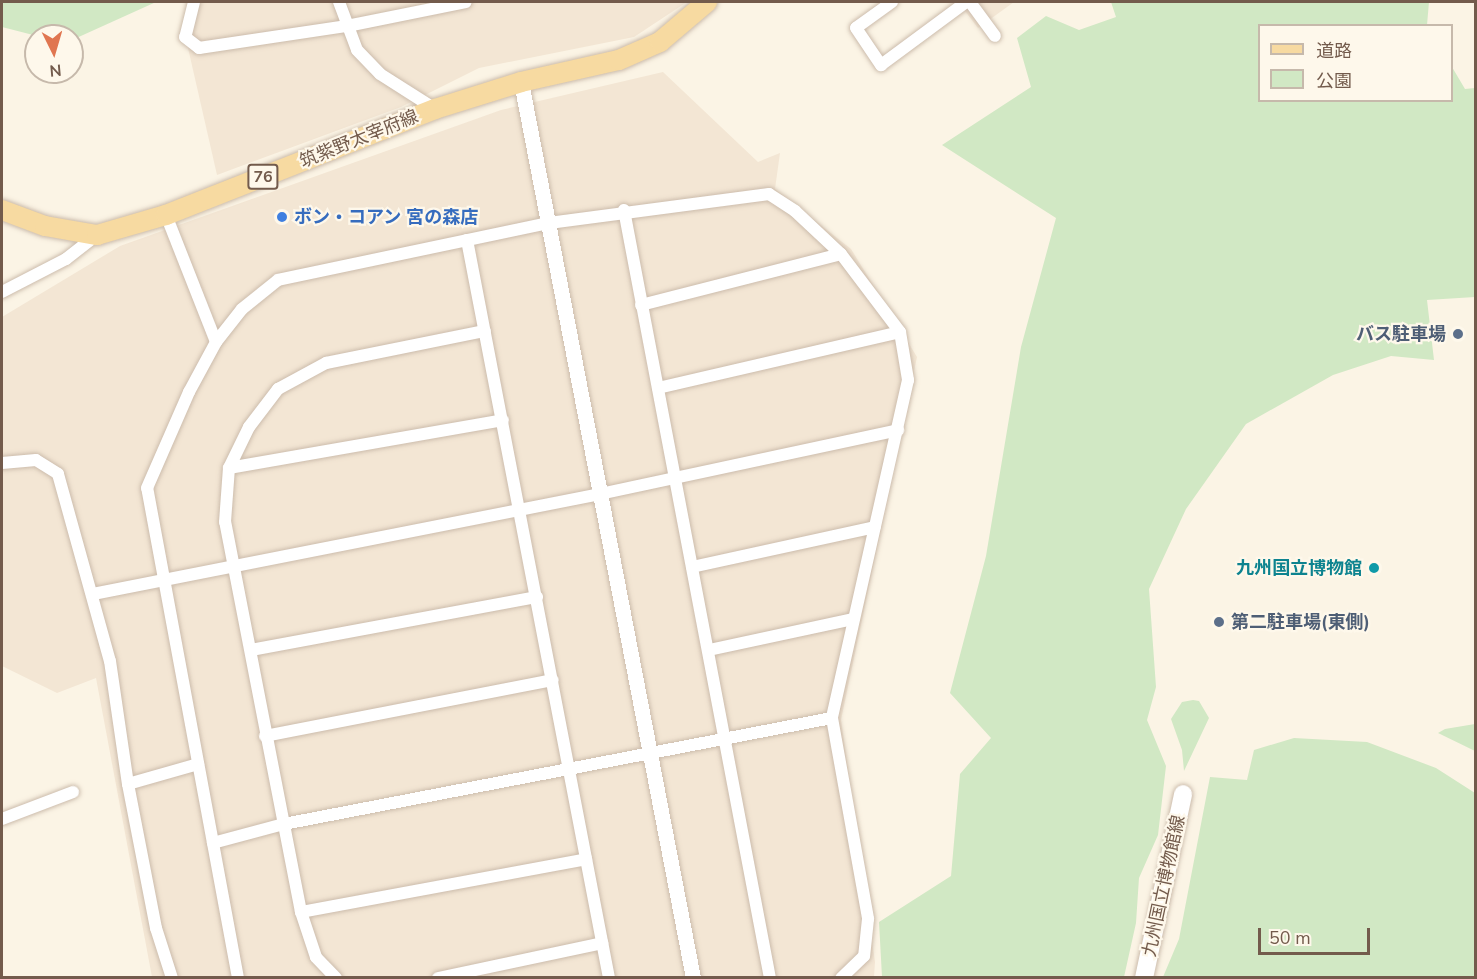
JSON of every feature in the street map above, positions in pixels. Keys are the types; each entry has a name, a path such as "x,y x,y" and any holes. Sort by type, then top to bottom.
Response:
{"main road":[{"name":"筑紫野太宰府線","path":"2,210 45,226 97,235 166,215 435,109 521,82 619,60 660,42 707,2"},
{"name":"九州国立博物館線","path":"1144,978 1182,794"}],"street":[{"path":"194,2 185,38 199,48 347,26 466,2"},
{"path":"339,2 357,50 380,74 435,109"},
{"path":"892,2 856,28 880,64 966,2"},
{"path":"970,2 996,36"},
{"path":"521,82 693,978"},
{"path":"238,978 147,488 189,392 216,342 242,309 278,280 549,223 624,210 769,194 795,211 841,254 900,332 908,380 832,718 868,919 864,956 841,978"},
{"path":"624,210 640,305 658,388 672,478 709,650 770,978"},
{"path":"166,215 216,342"},
{"path":"2,292 66,259 97,235"},
{"path":"467,240 554,680 609,978"},
{"path":"640,305 841,254"},
{"path":"336,978 316,957 301,912 225,522 229,468 249,427 278,389 326,363 485,331"},
{"path":"658,388 900,332"},
{"path":"229,468 503,420"},
{"path":"93,594 600,494 898,430"},
{"path":"2,463 36,460 58,474 110,661 128,784 156,928 172,978"},
{"path":"692,567 875,527"},
{"path":"250,650 537,597"},
{"path":"709,650 854,619"},
{"path":"265,736 554,680"},
{"path":"213,843 284,824 832,718"},
{"path":"128,784 198,764"},
{"path":"2,819 73,792"},
{"path":"301,912 586,859"},
{"path":"438,978 602,943"}],"shaded area":[{"path":"189,2 687,2 634,37 479,68 401,107 217,175 188,48"},
{"path":"958,2 1014,2 978,28"},
{"path":"663,72 758,162 780,153 775,189 851,249 917,357 841,720 875,962 874,977 152,977 96,678 57,693 2,666 2,317 120,246 501,110"}],"green space":[{"path":"2,2 156,2 84,35 84,24 24,24 24,33 2,27"},
{"path":"1111,2 1429,2 1427,24 1258,24 1258,102 1453,102 1453,69 1465,89 1475,88 1475,297 1427,300 1434,360 1391,356 1333,375 1246,424 1186,509 1149,589 1156,687 1147,720 1166,766 1158,835 1139,878 1136,923 1124,977 882,977 879,922 951,876 960,774 991,738 950,693 986,556 1021,347 1056,218 942,145 1031,87 1017,38 1046,16 1079,30 1116,17"},
{"path":"1199,701 1209,718 1184,771 1182,750 1171,719 1182,702"},
{"path":"1475,724 1475,751 1438,733 1445,729"},
{"path":"1294,738 1367,742 1436,768 1475,793 1475,977 1163,977 1179,939 1210,777 1247,780 1254,750"}],"place":[{"name":"ボン・コアン 宮の森店","path":"282,217"},
{"name":"バス駐車場","path":"1458,334"},
{"name":"九州国立博物館","path":"1374,568"},
{"name":"第二駐車場(東側)","path":"1219,622"}]}
